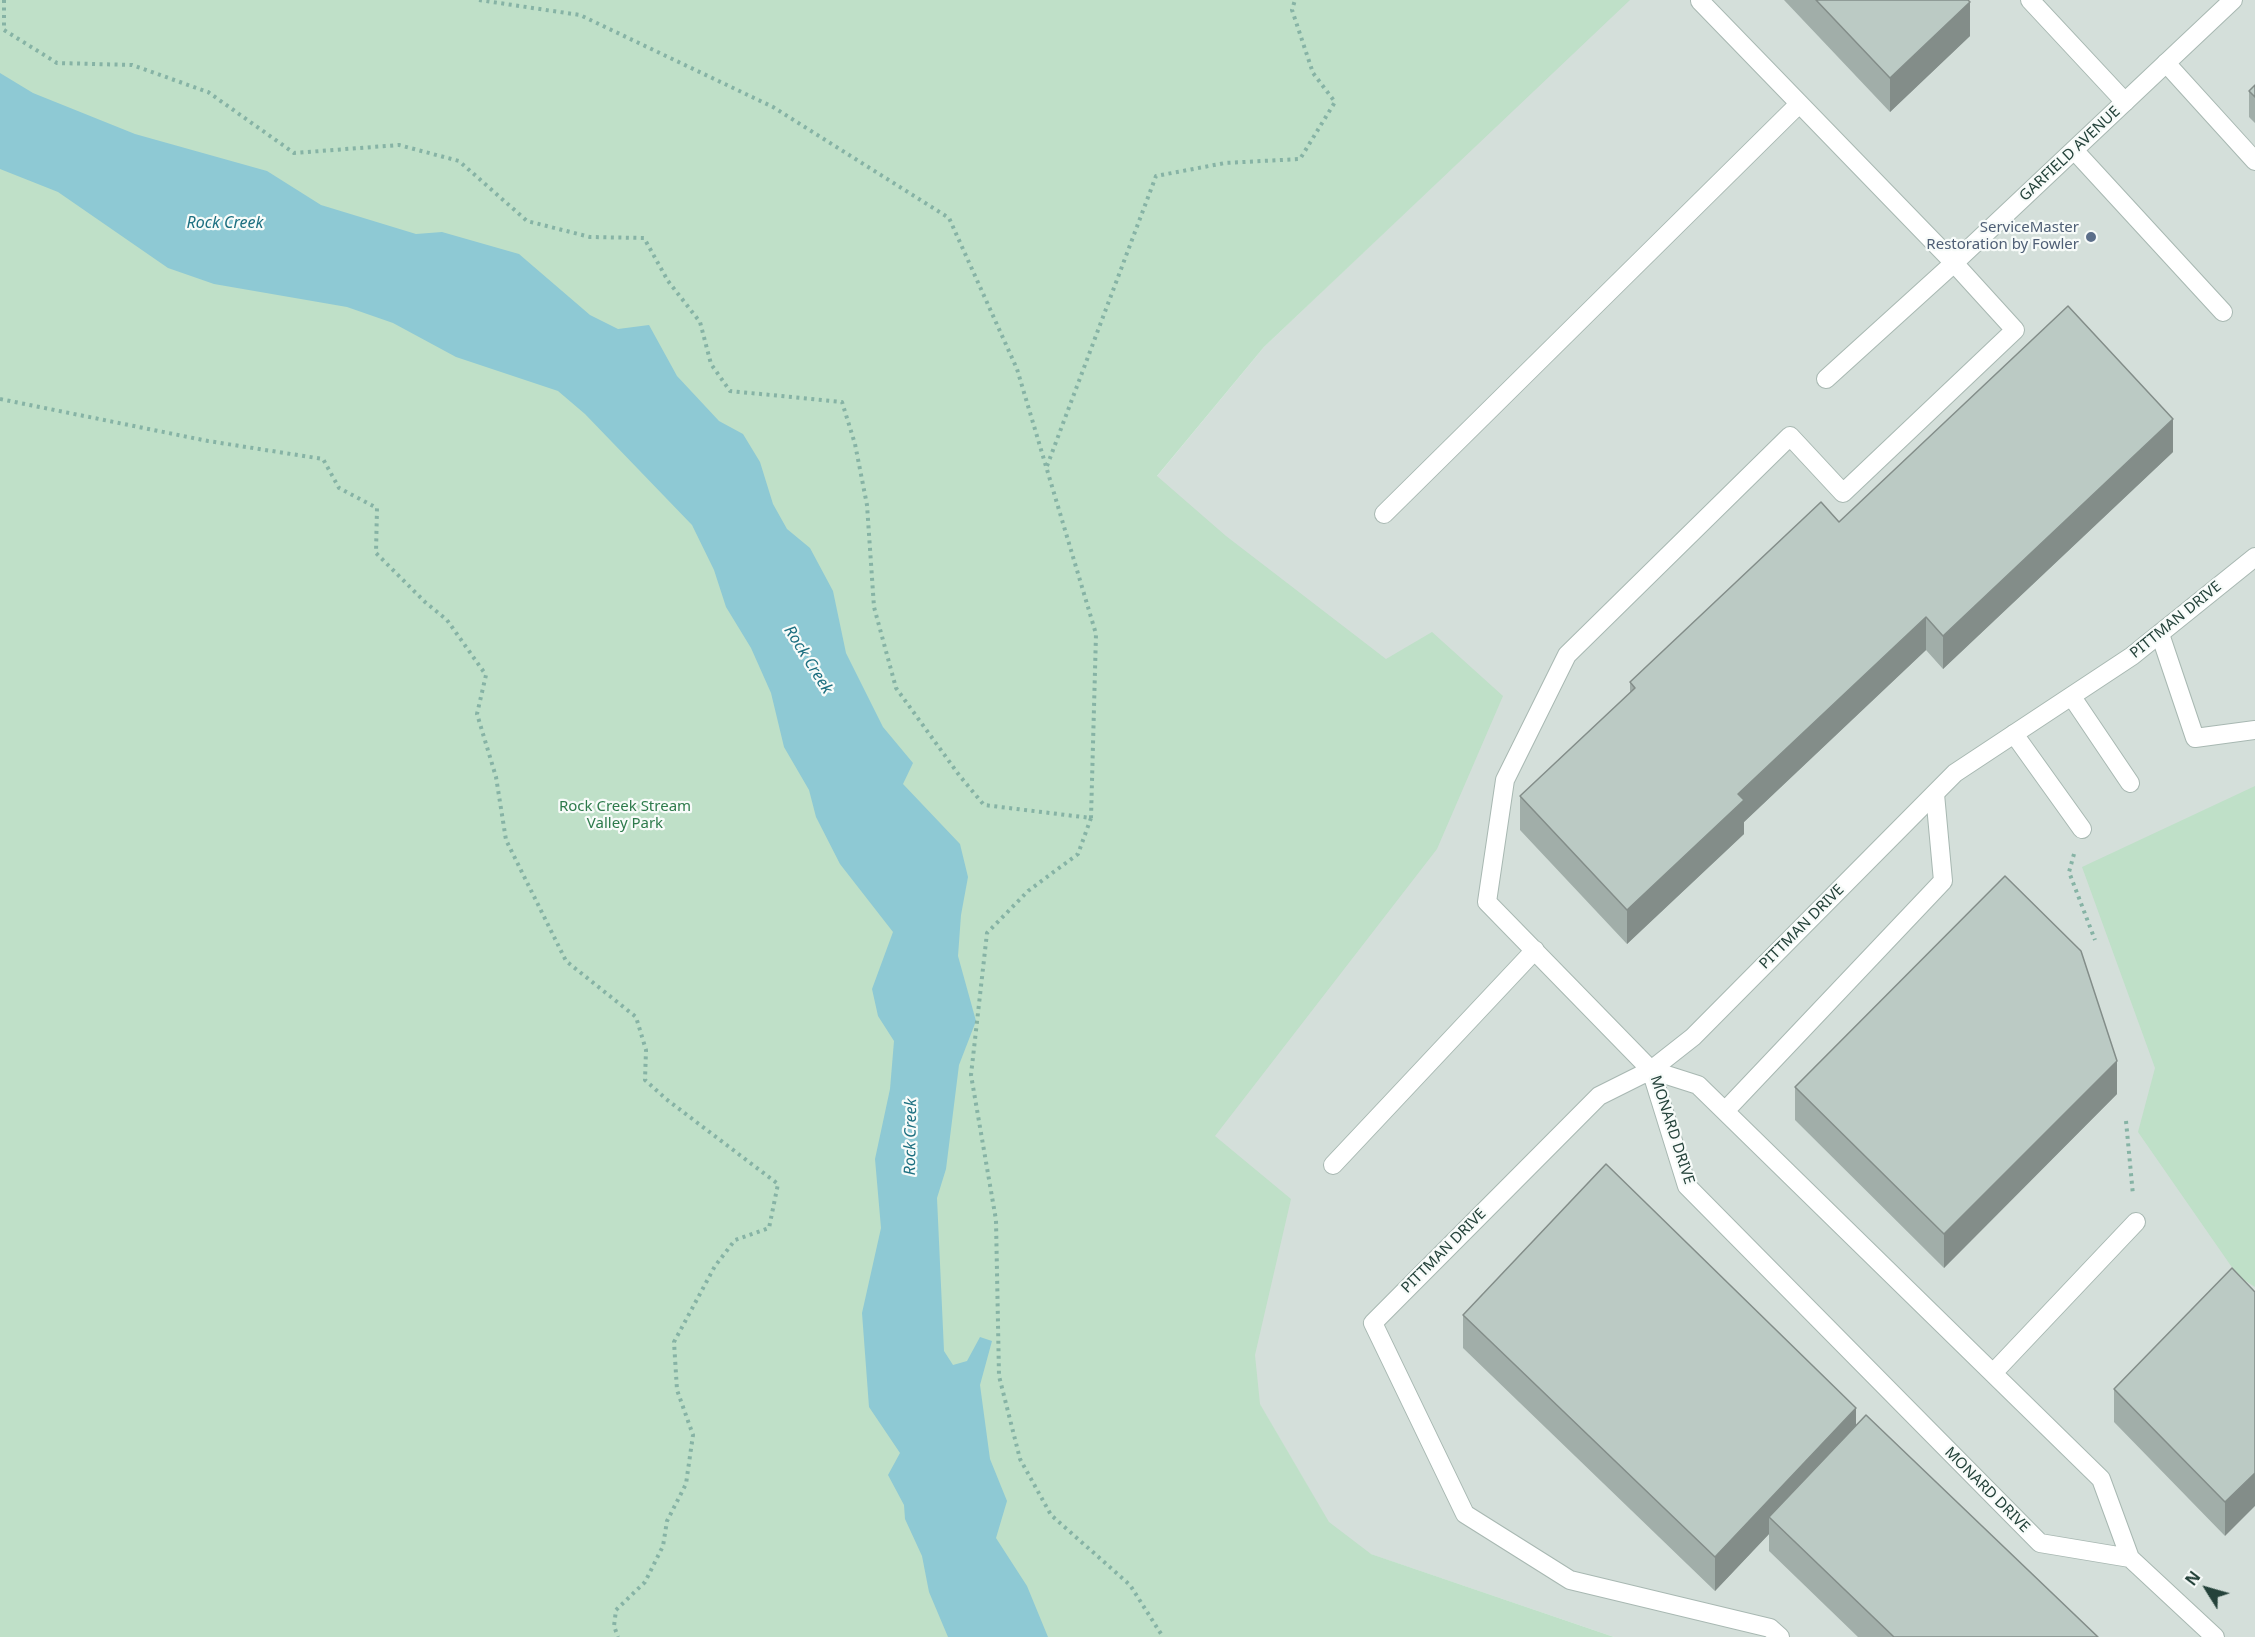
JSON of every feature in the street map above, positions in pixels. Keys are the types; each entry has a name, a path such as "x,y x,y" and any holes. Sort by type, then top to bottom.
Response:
{"street":[{"path":"2030,0 2125,102"},
{"name":"GARFIELD AVENUE","path":"1826,379 2233,0"},
{"path":"1651,1070 1488,902 1505,780 1567,655 1790,436 1843,493 2014,330 1953,263 1700,1"},
{"path":"2166,63 2255,161"},
{"path":"1384,514 1799,104"},
{"path":"2074,150 2223,312"},
{"name":"PITTMAN DRIVE","path":"1780,1637 1770,1628 1570,1580 1465,1514 1373,1323 1599,1096 1651,1070 1693,1037 1956,773 2132,656 2255,557"},
{"path":"2160,634 2195,738 2255,730"},
{"path":"2072,697 2130,783"},
{"path":"2014,734 2082,829"},
{"path":"1725,1111 1942,881 1935,794"},
{"path":"1333,1165 1534,950"},
{"name":"MONARD DRIVE","path":"1651,1070 1698,1085 2101,1479 2130,1558 2215,1637"},
{"name":"MONARD DRIVE","path":"1651,1070 1688,1186 1704,1203 2040,1543 2130,1558"},
{"path":"1994,1372 2136,1222"}],"path":[{"path":"4,0 4,30 57,63 132,64 208,92 294,153 399,146 459,161 527,221 590,237 644,238 668,281 700,322 711,364 730,391 842,402 855,444 867,506 874,608 896,688 958,775 984,804 1091,818"},
{"path":"479,0 580,15 773,107 949,218 1017,369 1096,634 1091,818 1078,854 1028,891 987,933 971,1075 996,1220 999,1376 1020,1459 1051,1515 1130,1585 1163,1637"},
{"path":"1047,468 1156,176 1225,163 1300,159 1335,102 1313,73 1292,10 1295,0"},
{"path":"0,399 208,441 323,459 339,488 377,508 376,553 425,602 447,620 486,675 477,714 496,777 506,840 566,961 636,1017 646,1050 645,1080 666,1099 778,1184 769,1228 735,1240 715,1266 674,1342 677,1390 693,1435 686,1484 667,1521 663,1546 645,1582 616,1611 614,1626 618,1637"},
{"path":"2082,829 2069,872 2095,940"},
{"path":"2126,1121 2136,1222"}],"shaded area":[{"path":"1627,0 2255,0 2255,1637 1614,1637 1341,1544 1131,1183 1153,481 1264,347"}],"green space":[{"name":"Rock Creek Stream Valley Park","path":"0,0 1630,0 1264,347 1157,476 1226,536 1386,659 1432,632 1503,696 1437,849 1215,1136 1291,1199 1255,1355 1260,1404 1329,1522 1371,1554 1614,1637 0,1637"},
{"path":"2255,786 2255,1287 2238,1276 2138,1132 2155,1068 2082,867"}],"water":[{"name":"Rock Creek","path":"0,73 33,93 135,134 267,171 321,205 416,234 442,232 519,254 590,315 618,329 649,325 677,376 719,421 743,434 760,462 773,504 787,529 810,548 833,591 846,653 883,727 913,763 903,784 960,844 968,877 961,915 958,956 976,1021 959,1065 946,1169 937,1198 944,1351 953,1365 967,1361 980,1337 992,1341 980,1385 990,1459 1007,1501 996,1538 1027,1586 1048,1637 948,1637 929,1592 922,1556 905,1519 904,1505 888,1475 900,1453 869,1407 862,1313 881,1228 875,1159 890,1089 894,1041 878,1016 872,989 893,932 840,864 816,817 809,790 784,747 771,693 751,648 726,607 714,570 692,525 585,414 558,391 456,357 393,323 347,307 214,284 168,268 58,192 0,169"}],"building":[{"path":"1816,0 1968,0 1970,2 1890,78"},
{"path":"2255,85 2255,97 2249,91"},
{"path":"2068,306 2173,419 1943,636 1926,617 1738,794 1744,800 1627,910 1520,796 1635,688 1630,682 1821,502 1839,522"},
{"path":"2005,876 2081,951 2117,1061 1944,1234 1795,1087"},
{"path":"1606,1164 1856,1408 1715,1557 1463,1315"},
{"path":"2232,1268 2255,1292 2255,1473 2225,1502 2114,1389"},
{"path":"1866,1415 2098,1637 1894,1637 1769,1517"}],"place":[{"name":"ServiceMaster Restoration by Fowler","path":"2091,237"}]}
